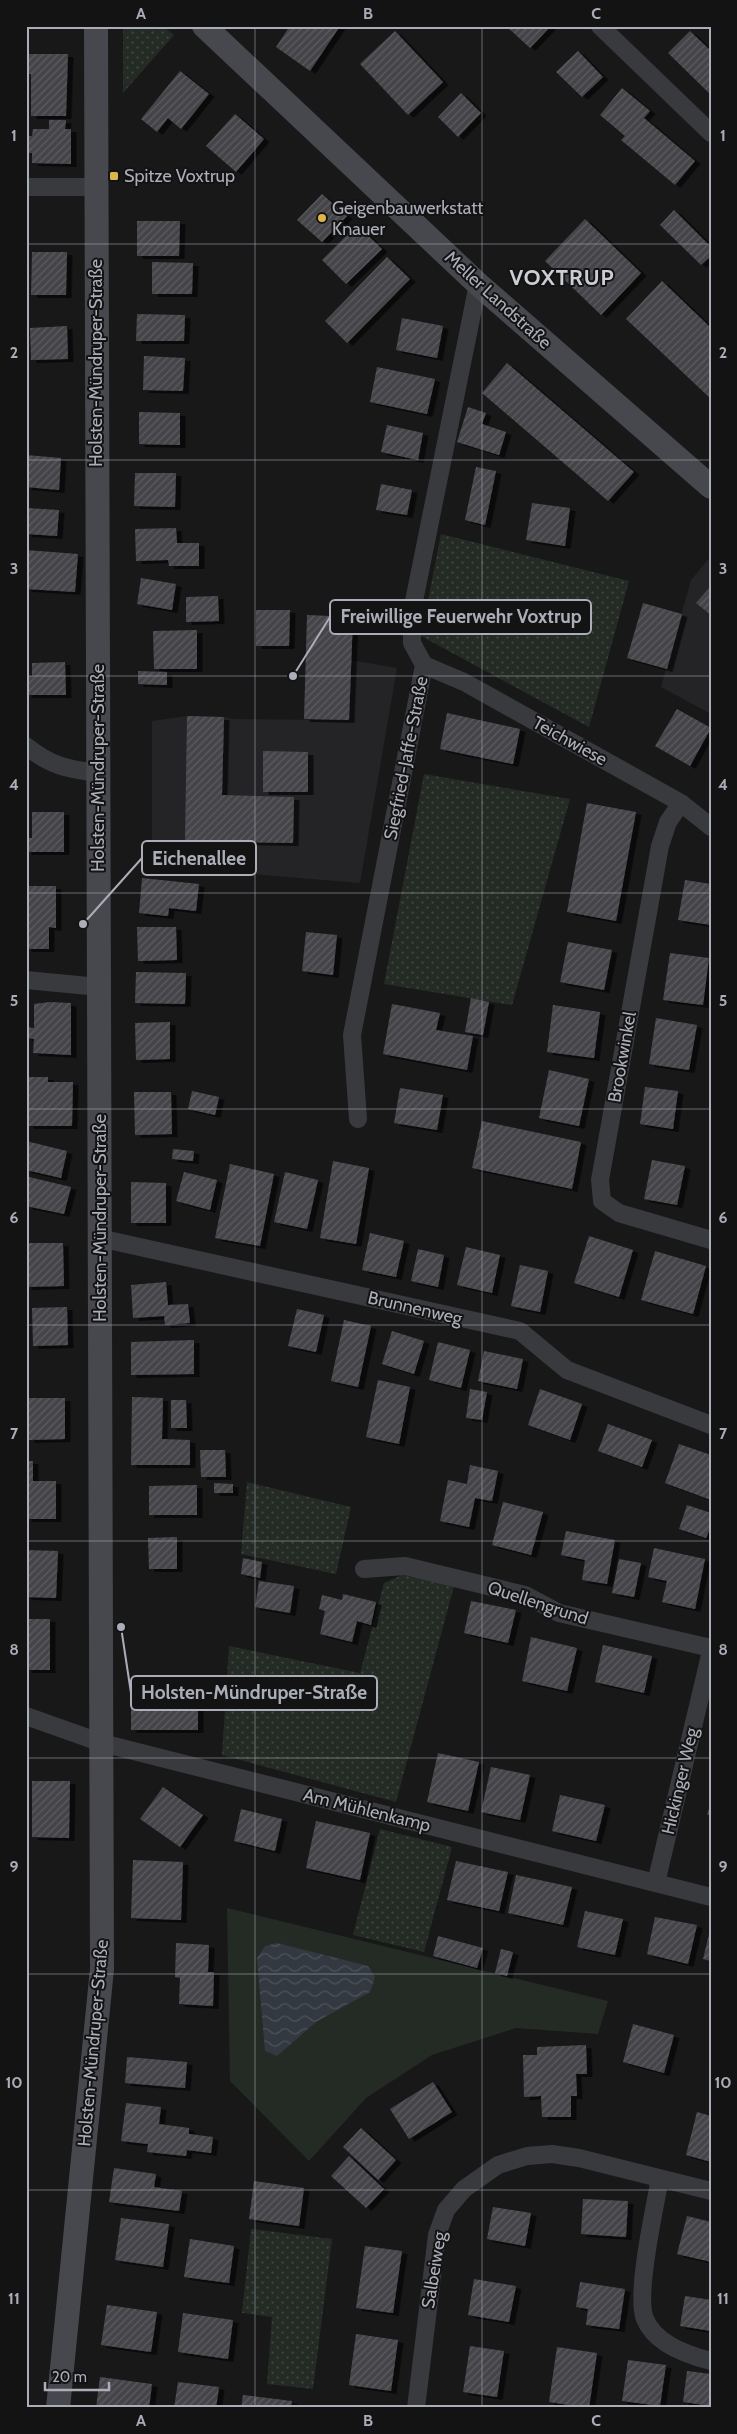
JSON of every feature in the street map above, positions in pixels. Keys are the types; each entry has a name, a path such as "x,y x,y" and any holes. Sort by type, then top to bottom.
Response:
{"street":[{"name":"Holsten-Mündruper-Straße","path":"58,2408 102,1969 96,26"},
{"name":"Meller Landstraße","path":"204,26 478,284 711,487"},
{"path":"600,26 711,133"},
{"path":"26,187 95,186"},
{"name":"Siegfried-Jaffe-Straße","path":"358,1119 352,1035 424,665 412,642 412,611 478,284"},
{"name":"Teichwiese","path":"424,665 464,682 681,803 711,827"},
{"path":"26,746 62,768 98,773"},
{"name":"Brookwinkel","path":"681,803 668,822 660,846 600,1180 602,1201 619,1213 711,1240"},
{"path":"26,980 99,988"},
{"name":"Brunnenweg","path":"100,1238 520,1331 567,1370 711,1425"},
{"name":"Quellengrund","path":"364,1569 405,1566 525,1595 558,1613 711,1649"},
{"name":"Hickinger Weg","path":"656,1883 711,1649"},
{"name":"Am Mühlenkamp","path":"26,1716 102,1743 711,1897"},
{"name":"Salbeiweg","path":"416,2408 437,2235 446,2210 464,2189 498,2165 527,2156 552,2154 579,2158 711,2191"},
{"path":"660,2178 642,2289 645,2319 663,2343 693,2357 711,2361"}],"shaded area":[{"path":"126,26 163,26 174,35 123,93 123,29"},
{"path":"441,534 629,581 589,727 421,636"},
{"path":"711,556 711,714 661,687 691,580"},
{"path":"351,660 397,668 360,883 215,871 216,847 152,847 152,721 187,716 234,719 349,720"},
{"path":"424,774 570,799 512,1005 384,984"},
{"path":"247,1482 351,1507 336,1574 241,1554"},
{"path":"402,1575 454,1586 396,1802 222,1755 229,1646 360,1673 384,1583"},
{"path":"380,1829 452,1847 424,1952 353,1935"},
{"path":"227,1908 608,2001 598,2034 516,2028 432,2055 366,2098 309,2161 230,2081"},
{"path":"251,2229 332,2239 313,2389 267,2384 272,2317 242,2313"}],"water":[{"path":"277,1943 368,1966 375,1977 370,1992 316,2022 277,2056 265,2051 257,1958 265,1946"}],"building":[{"path":"290,26 340,26 310,71 276,47"},
{"path":"506,26 549,26 550,27 530,48"},
{"path":"395,31 443,82 408,115 360,64"},
{"path":"690,31 711,51 711,95 668,53"},
{"path":"578,51 603,77 582,97 556,72"},
{"path":"26,54 68,54 66,116 31,116 31,74 26,74"},
{"path":"180,71 209,94 181,129 168,118 157,132 141,119"},
{"path":"622,88 650,111 644,118 695,161 675,185 621,140 625,136 600,115"},
{"path":"461,93 481,113 458,137 438,117"},
{"path":"235,114 264,139 236,172 206,146"},
{"path":"49,120 66,120 65,129 71,129 71,164 32,163 32,153 26,153 26,136 32,136 33,129 49,129"},
{"path":"322,194 347,216 322,242 297,220"},
{"path":"674,210 711,247 711,256 701,265 660,225"},
{"path":"585,219 641,273 601,315 545,261"},
{"path":"137,221 180,221 179,256 137,256"},
{"path":"357,225 382,249 346,284 322,260"},
{"path":"32,252 67,252 66,295 31,295"},
{"path":"387,257 410,279 347,343 325,321"},
{"path":"152,262 193,263 192,294 152,294"},
{"path":"662,281 711,328 711,399 626,319"},
{"path":"137,314 185,315 184,341 136,341"},
{"path":"402,318 443,326 437,358 396,350"},
{"path":"67,326 68,359 31,360 30,328"},
{"path":"144,356 185,358 183,391 143,390"},
{"path":"507,363 634,472 608,501 482,393"},
{"path":"377,367 435,379 427,414 370,402"},
{"path":"468,407 486,413 482,424 506,432 499,455 457,442"},
{"path":"139,412 180,413 180,445 139,444"},
{"path":"387,425 423,433 418,460 381,452"},
{"path":"26,455 61,458 59,490 26,487"},
{"path":"476,467 496,471 485,525 465,520"},
{"path":"135,473 176,473 175,507 134,506"},
{"path":"381,484 412,490 407,515 376,510"},
{"path":"532,503 570,508 565,546 526,540"},
{"path":"27,508 59,510 57,536 26,534"},
{"path":"176,528 177,543 199,543 199,566 169,566 168,560 136,561 135,529"},
{"path":"26,550 78,554 75,592 26,589"},
{"path":"141,578 176,584 172,610 137,604"},
{"path":"711,586 711,615 696,603"},
{"path":"218,596 219,621 186,622 186,597"},
{"path":"643,603 682,614 667,669 627,658"},
{"path":"256,610 290,610 289,646 256,646"},
{"path":"307,615 353,617 349,720 304,719"},
{"path":"197,630 197,669 154,669 153,631"},
{"path":"65,662 66,695 26,695 26,676 32,676 32,663"},
{"path":"138,671 167,672 167,685 138,684"},
{"path":"677,709 711,728 690,766 655,746"},
{"path":"447,713 520,729 513,764 440,749"},
{"path":"187,716 224,717 222,795 294,797 293,843 185,841"},
{"path":"263,751 308,752 308,792 263,792"},
{"path":"587,803 636,812 616,921 567,912"},
{"path":"32,812 64,812 64,852 26,852 26,838 32,838"},
{"path":"142,878 199,884 196,911 169,908 168,916 139,913"},
{"path":"685,880 711,884 711,925 678,920"},
{"path":"26,886 56,886 56,928 49,927 49,949 26,949"},
{"path":"137,927 176,927 177,960 138,961"},
{"path":"306,932 337,935 333,975 302,971"},
{"path":"568,942 612,950 604,990 560,982"},
{"path":"670,953 709,958 703,1005 663,1000"},
{"path":"136,972 186,973 185,1004 135,1003"},
{"path":"471,998 489,1002 483,1035 465,1032"},
{"path":"50,1002 71,1003 71,1055 33,1053 34,1039 26,1038 26,1027 34,1028 34,1004"},
{"path":"392,1004 440,1013 436,1030 473,1036 467,1070 383,1054"},
{"path":"553,1005 600,1012 594,1058 547,1052"},
{"path":"656,1018 697,1025 689,1070 649,1064"},
{"path":"170,1022 170,1059 136,1060 135,1023"},
{"path":"549,1070 589,1079 579,1126 539,1118"},
{"path":"26,1077 48,1077 48,1082 73,1082 72,1126 28,1126 28,1119 26,1119"},
{"path":"645,1087 678,1091 673,1129 640,1124"},
{"path":"400,1088 443,1095 437,1130 394,1123"},
{"path":"192,1091 219,1097 215,1115 188,1109"},
{"path":"134,1092 171,1092 172,1134 135,1135"},
{"path":"482,1121 581,1142 572,1189 472,1168"},
{"path":"26,1141 67,1151 61,1178 26,1170"},
{"path":"173,1149 194,1151 193,1161 172,1159"},
{"path":"652,1160 685,1166 677,1205 644,1199"},
{"path":"333,1161 369,1168 356,1244 320,1238"},
{"path":"230,1164 274,1174 260,1246 215,1238"},
{"path":"184,1172 217,1180 210,1210 176,1201"},
{"path":"285,1172 318,1180 307,1229 274,1222"},
{"path":"29,1177 71,1187 64,1214 26,1206"},
{"path":"131,1182 166,1183 166,1223 131,1223"},
{"path":"370,1233 404,1241 396,1277 362,1270"},
{"path":"589,1236 633,1250 619,1297 574,1283"},
{"path":"26,1243 63,1243 64,1286 26,1287"},
{"path":"466,1247 500,1255 492,1293 457,1285"},
{"path":"418,1249 444,1255 438,1287 411,1281"},
{"path":"655,1251 706,1266 693,1314 641,1300"},
{"path":"520,1265 548,1271 540,1312 511,1306"},
{"path":"166,1282 168,1305 188,1304 190,1323 165,1325 164,1316 133,1318 131,1285"},
{"path":"67,1307 68,1345 33,1346 32,1308"},
{"path":"297,1309 324,1315 316,1352 288,1346"},
{"path":"344,1320 371,1326 358,1387 331,1381"},
{"path":"392,1331 424,1341 414,1374 382,1364"},
{"path":"194,1340 194,1374 131,1375 131,1342"},
{"path":"438,1342 470,1350 461,1388 429,1380"},
{"path":"484,1351 523,1359 517,1389 478,1381"},
{"path":"378,1380 410,1387 399,1444 366,1437"},
{"path":"470,1389 487,1392 482,1420 466,1418"},
{"path":"540,1389 582,1404 570,1440 528,1425"},
{"path":"132,1397 163,1398 162,1439 190,1440 190,1465 131,1465"},
{"path":"28,1398 65,1398 65,1439 29,1440"},
{"path":"171,1400 186,1400 187,1428 171,1428"},
{"path":"608,1424 652,1440 642,1467 598,1451"},
{"path":"679,1444 711,1455 711,1500 665,1483"},
{"path":"200,1450 225,1450 226,1477 201,1477"},
{"path":"26,1461 33,1461 33,1481 56,1481 56,1519 26,1519"},
{"path":"470,1465 498,1471 492,1501 475,1498 469,1527 440,1521 448,1480 467,1484"},
{"path":"214,1483 233,1484 233,1493 214,1493"},
{"path":"197,1485 197,1515 149,1515 149,1486"},
{"path":"503,1502 543,1512 531,1555 492,1545"},
{"path":"687,1505 711,1513 711,1526 706,1538 679,1529"},
{"path":"566,1531 615,1540 607,1584 582,1580 585,1560 561,1555"},
{"path":"177,1537 177,1569 149,1569 148,1538"},
{"path":"654,1548 705,1559 695,1609 662,1602 667,1581 648,1577"},
{"path":"26,1550 58,1551 56,1598 26,1597"},
{"path":"243,1558 262,1562 260,1578 241,1574"},
{"path":"619,1559 641,1563 634,1597 612,1593"},
{"path":"259,1581 294,1586 290,1613 255,1607"},
{"path":"343,1594 376,1602 371,1625 357,1621 352,1642 320,1634 325,1611 319,1609 322,1595 342,1600"},
{"path":"471,1601 516,1610 508,1643 464,1633"},
{"path":"26,1619 50,1619 50,1670 26,1670"},
{"path":"531,1637 577,1648 567,1691 522,1681"},
{"path":"603,1645 652,1656 644,1693 595,1682"},
{"path":"131,1689 198,1689 198,1730 131,1730"},
{"path":"438,1753 479,1762 468,1811 427,1802"},
{"path":"491,1767 530,1775 520,1820 481,1812"},
{"path":"32,1781 70,1781 69,1838 32,1837"},
{"path":"163,1787 203,1815 180,1847 140,1819"},
{"path":"560,1795 605,1805 596,1841 552,1831"},
{"path":"711,1802 711,1815 707,1815"},
{"path":"241,1809 282,1819 275,1851 234,1841"},
{"path":"316,1821 370,1833 360,1880 306,1868"},
{"path":"133,1860 183,1862 181,1920 131,1918"},
{"path":"456,1861 508,1872 499,1911 447,1900"},
{"path":"516,1875 572,1887 563,1925 508,1913"},
{"path":"585,1911 623,1919 615,1955 577,1947"},
{"path":"655,1917 697,1925 688,1964 647,1954"},
{"path":"711,1930 711,1961 703,1959"},
{"path":"438,1936 483,1948 477,1968 433,1956"},
{"path":"176,1943 209,1945 208,1972 214,1972 213,2006 179,2004 180,1978 175,1977"},
{"path":"501,1949 513,1952 507,1976 495,1973"},
{"path":"633,2024 674,2035 664,2073 623,2062"},
{"path":"586,2045 587,2074 576,2074 577,2096 571,2096 571,2117 542,2117 541,2096 524,2097 523,2055 537,2055 537,2047"},
{"path":"127,2057 187,2062 185,2088 125,2083"},
{"path":"433,2082 452,2112 409,2139 390,2109"},
{"path":"126,2103 161,2107 159,2124 189,2128 189,2134 213,2137 211,2153 187,2150 186,2156 147,2152 148,2144 121,2141"},
{"path":"697,2112 711,2116 711,2162 686,2155"},
{"path":"361,2128 396,2160 378,2180 343,2147"},
{"path":"349,2156 384,2189 366,2208 331,2176"},
{"path":"114,2168 156,2174 154,2187 182,2191 179,2211 109,2202"},
{"path":"254,2181 304,2188 299,2226 249,2219"},
{"path":"583,2199 628,2201 626,2237 581,2234"},
{"path":"493,2207 531,2213 525,2246 487,2239"},
{"path":"687,2216 711,2222 711,2262 677,2254"},
{"path":"121,2218 169,2224 163,2267 115,2260"},
{"path":"190,2239 234,2246 229,2283 184,2277"},
{"path":"365,2246 402,2251 393,2313 356,2308"},
{"path":"474,2279 516,2286 509,2322 468,2315"},
{"path":"580,2282 625,2289 619,2329 586,2325 588,2309 576,2307"},
{"path":"685,2296 711,2300 711,2331 680,2326"},
{"path":"107,2305 157,2312 151,2352 101,2345"},
{"path":"183,2313 233,2320 228,2359 178,2352"},
{"path":"356,2334 398,2340 391,2391 349,2385"},
{"path":"470,2346 504,2351 497,2397 463,2392"},
{"path":"557,2347 597,2353 589,2408 549,2402"},
{"path":"628,2360 666,2365 660,2406 622,2401"},
{"path":"687,2371 711,2374 711,2406 683,2402"},
{"path":"100,2377 152,2384 149,2408 96,2408"},
{"path":"178,2382 219,2387 216,2408 174,2408"},
{"path":"243,2395 292,2401 291,2408 241,2408"}],"place":[{"name":"Spitze Voxtrup","path":"114,176"},
{"name":"Geigenbauwerkstatt Knauer","path":"322,218"},
{"name":"Freiwillige Feuerwehr Voxtrup","path":"293,676"},
{"name":"Eichenallee","path":"83,924"},
{"name":"Holsten-Mündruper-Straße","path":"121,1627"}],"district":[{"name":"VOXTRUP","path":"562,277"}]}
